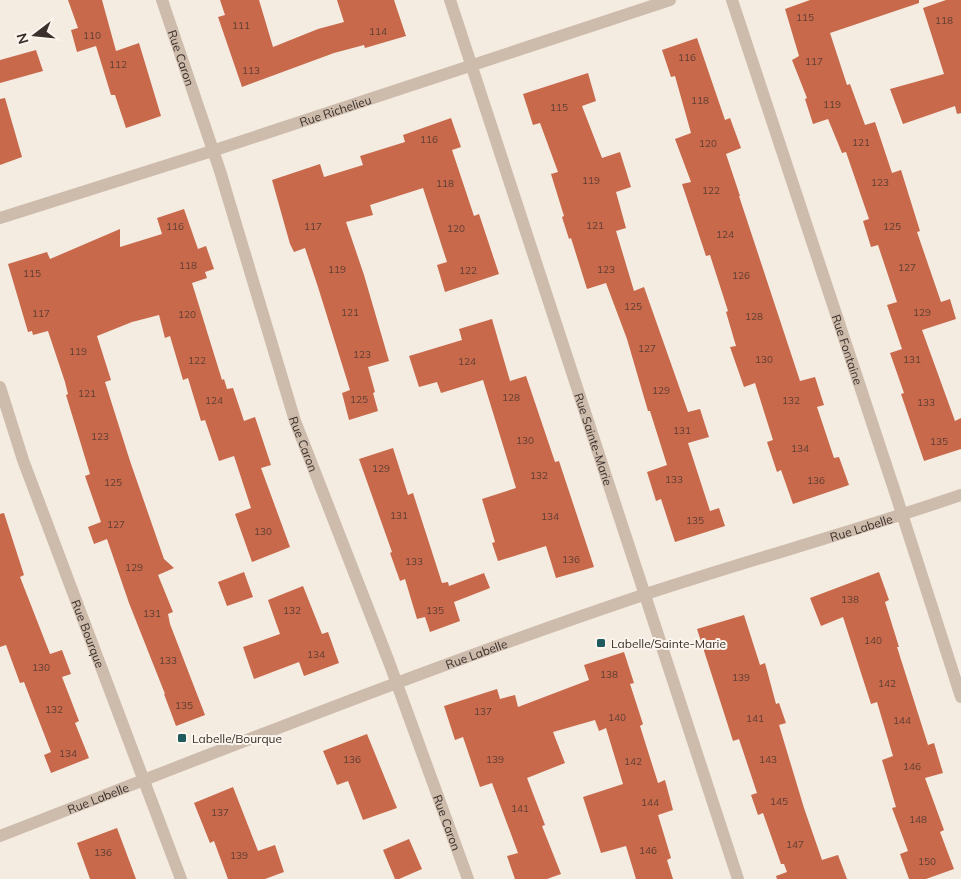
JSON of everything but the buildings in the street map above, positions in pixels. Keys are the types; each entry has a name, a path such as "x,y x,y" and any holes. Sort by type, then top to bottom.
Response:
{"street":[{"name":"Rue Caron","path":"162,0 220,171 295,420 397,683 468,879"},
{"name":"Rue Sainte-Marie","path":"450,0 738,879"},
{"name":"Rue Richelieu","path":"0,218 212,151 670,0"},
{"name":"Rue Fontaine","path":"732,0 961,697"},
{"name":"Rue Bourque","path":"0,387 23,460 181,879"},
{"name":"Rue Labelle","path":"0,836 397,683 644,595 961,495"}],"place":[{"name":"Labelle/Sainte-Marie","path":"601,643"},
{"name":"Labelle/Bourque","path":"182,738"}]}
